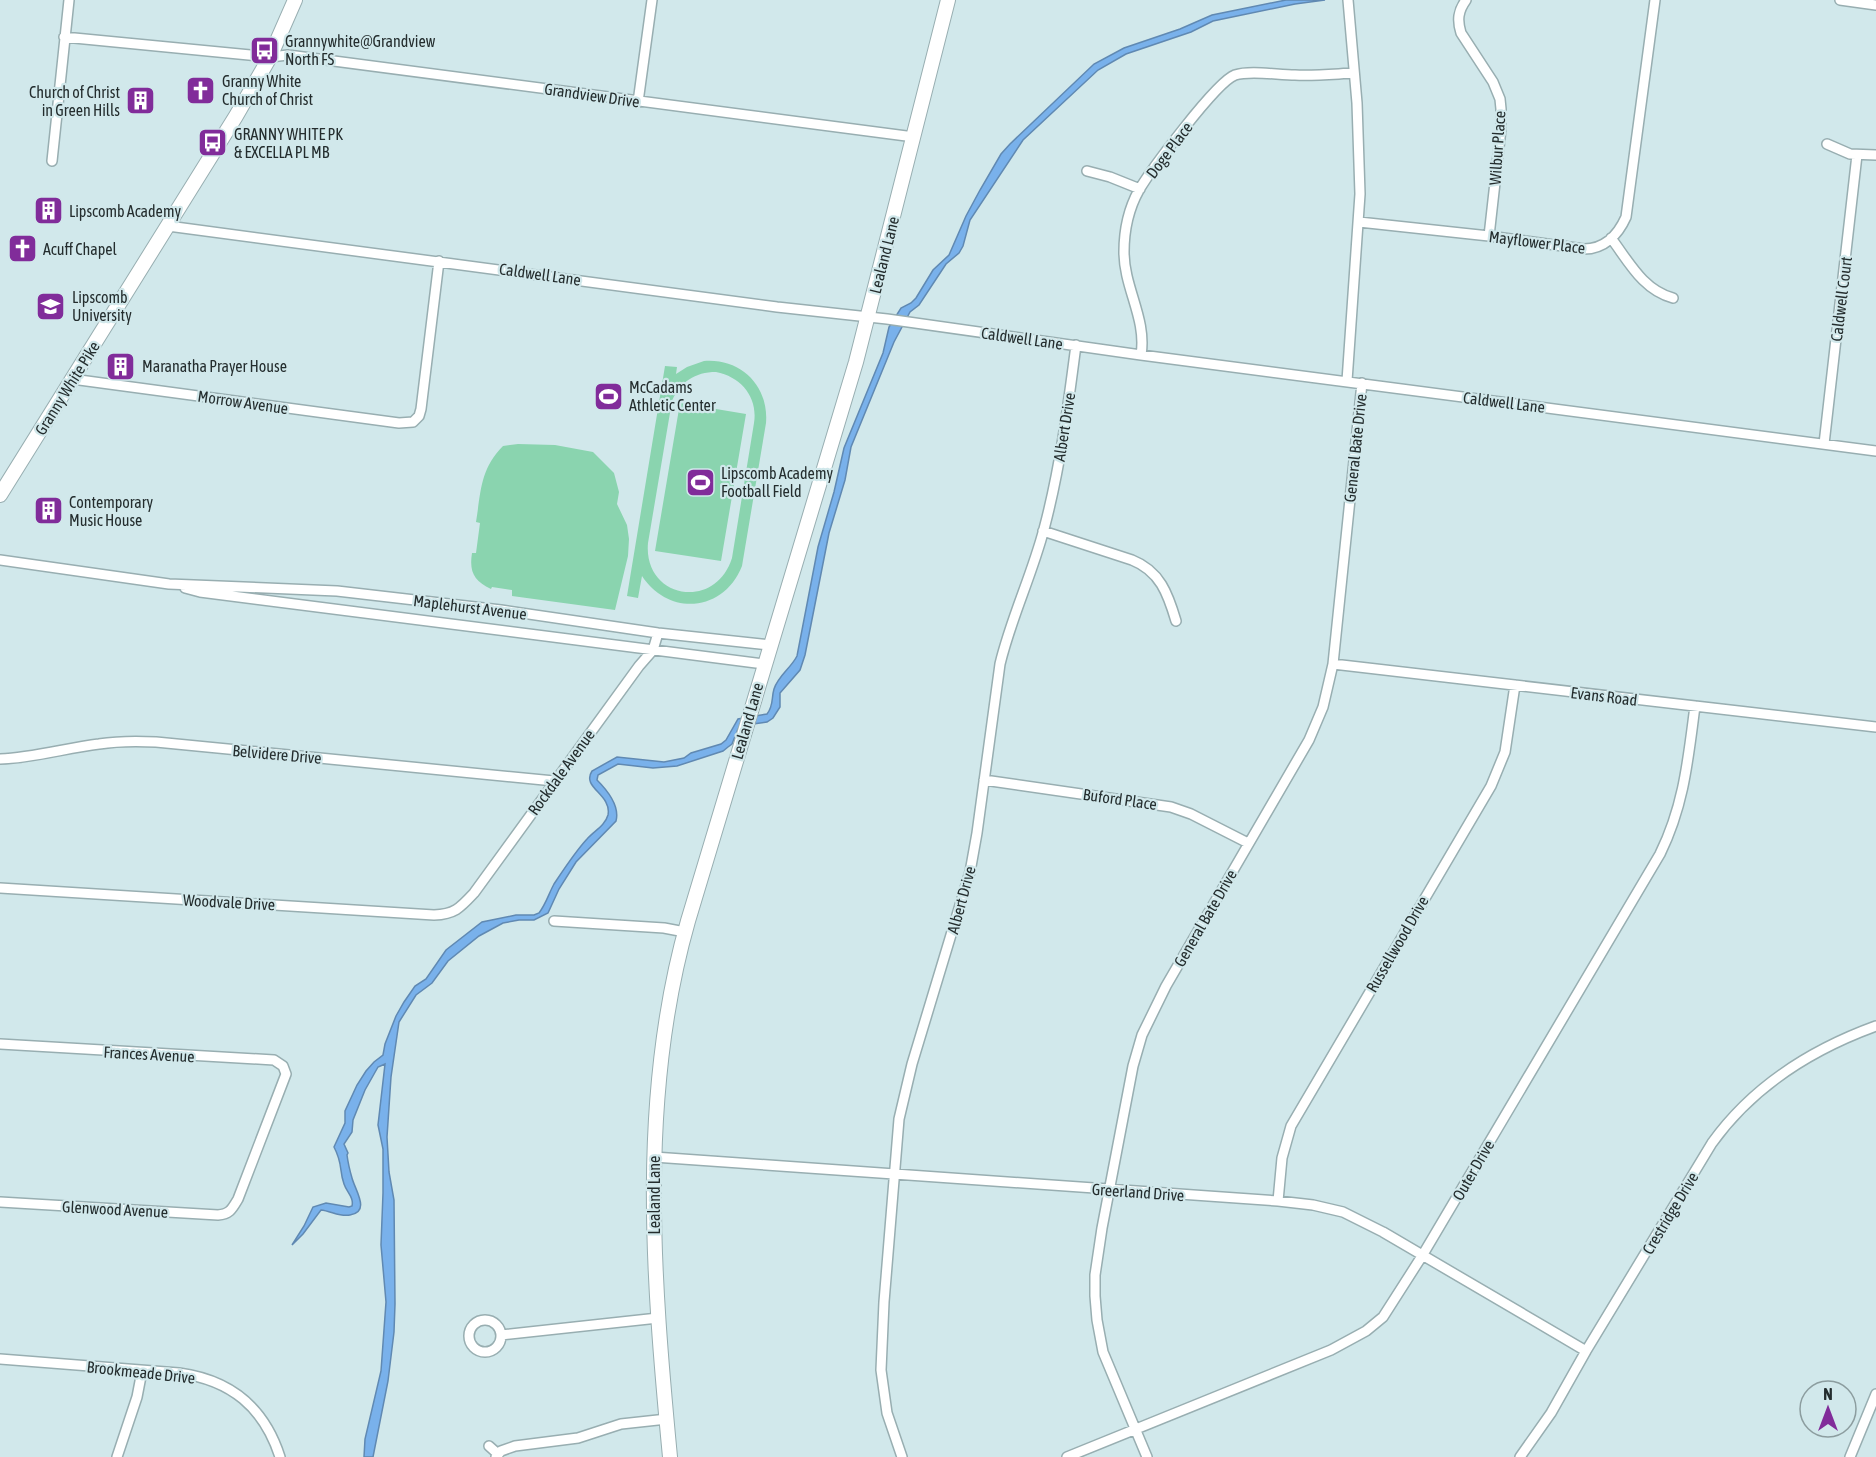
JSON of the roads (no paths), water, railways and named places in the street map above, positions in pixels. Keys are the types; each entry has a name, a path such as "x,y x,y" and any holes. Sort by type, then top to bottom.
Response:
{"street":[{"path":"52,161 69,0"},
{"name":"Granny White Pike","path":"0,495 236,116 270,57 295,0"},
{"path":"638,102 652,0"},
{"name":"Lealand Lane","path":"670,1457 654,1253 654,1157 662,1056 670,1001 685,932 764,664 825,469 868,317 948,0"},
{"name":"General Bate Drive","path":"1347,381 1359,222 1358,139 1348,0"},
{"name":"Wilbur Place","path":"1466,0 1459,13 1461,33 1493,82 1500,99 1501,109 1501,129 1489,236"},
{"path":"1655,0 1628,207 1623,223 1611,238 1643,281 1658,293 1673,298"},
{"path":"1840,0 1876,5"},
{"name":"Grandview Drive","path":"64,38 270,57 288,55 914,137"},
{"name":"Doge Place","path":"1141,355 1140,321 1126,276 1124,252 1126,229 1140,189 1215,91 1234,75 1354,73"},
{"path":"1827,144 1857,155 1876,155"},
{"name":"Caldwell Court","path":"1824,444 1857,155"},
{"path":"1087,171 1140,189"},
{"name":"Mayflower Place","path":"1359,222 1588,249 1604,244 1611,238"},
{"name":"Caldwell Lane","path":"168,225 1876,451"},
{"name":"Morrow Avenue","path":"72,379 399,423 413,422 421,409 439,261"},
{"name":"Albert Drive","path":"902,1457 887,1413 881,1370 884,1302 899,1119 904,1092 970,872 1003,652 1043,531 1062,449 1076,345"},
{"name":"General Bate Drive","path":"1147,1457 1103,1352 1096,1320 1095,1275 1133,1066 1142,1035 1166,986 1309,740 1328,691 1333,664 1362,383"},
{"path":"1043,531 1132,560 1146,567 1162,585 1176,621"},
{"name":"Maplehurst Avenue","path":"0,560 169,584 337,591 501,610 658,633 770,645"},
{"name":"Maplehurst Avenue","path":"169,584 200,592 764,664"},
{"name":"Rockdale Avenue","path":"458,909 488,874 652,650 658,633"},
{"name":"Evans Road","path":"1333,664 1876,727"},
{"name":"Russellwood Drive","path":"1278,1202 1282,1158 1291,1126 1491,786 1505,752 1515,686"},
{"name":"Outer Drive","path":"1067,1457 1330,1350 1366,1330 1383,1317 1422,1256 1660,854 1677,814 1683,792 1695,706"},
{"name":"Belvidere Drive","path":"0,759 126,741 156,742 554,781"},
{"name":"Buford Place","path":"984,780 1171,807 1191,814 1248,843"},
{"name":"Woodvale Drive","path":"0,888 434,915 458,909"},
{"path":"554,921 664,928 685,932"},
{"name":"Crestridge Drive","path":"1520,1457 1551,1413 1586,1351 1712,1143 1726,1124 1753,1095 1791,1067 1823,1048 1876,1026"},
{"name":"Frances Avenue","path":"0,1044 274,1060 284,1066 285,1078 240,1193 230,1212"},
{"name":"Greerland Drive","path":"654,1157 1313,1205 1342,1212 1383,1232 1586,1351"},
{"name":"Glenwood Avenue","path":"0,1202 218,1215 230,1212"},
{"path":"501,1335 658,1318"},
{"name":"Brookmeade Drive","path":"0,1359 198,1376 233,1392 247,1402 261,1416 271,1433 280,1457"},
{"path":"117,1457 138,1397 142,1371"},
{"path":"1850,1457 1876,1394"},
{"path":"489,1446 497,1456 505,1449 515,1446 572,1439 621,1424 667,1419"}],"water":[{"path":"1286,0 1325,0 1213,21 1191,32 1126,54 1098,70 1023,140 970,220 959,253 946,264 919,305 910,312 894,342 851,447 845,480 829,533 805,655 800,670 780,693 780,707 773,718 767,722 738,729 732,744 723,751 677,766 653,768 618,764 598,775 597,780 614,804 616,821 576,862 559,889 548,913 534,920 503,923 479,936 448,961 432,983 416,995 399,1022 391,1077 387,1137 389,1172 394,1200 394,1332 388,1381 373,1457 364,1457 365,1439 381,1371 386,1302 381,1245 383,1149 378,1125 385,1064 378,1067 365,1090 353,1120 352,1132 344,1144 360,1200 360,1210 350,1215 339,1215 321,1210 292,1245 313,1207 326,1203 352,1206 334,1147 345,1123 345,1111 357,1085 366,1071 383,1055 396,1016 404,1002 415,986 426,979 446,950 482,922 539,913 554,884 570,861 608,815 606,802 590,782 592,771 617,757 664,762 684,758 691,753 721,744 726,740 738,719 767,714 771,708 776,684 797,656 818,547 844,448 883,353 889,327 901,308 916,298 933,270 949,255 966,216 1001,154 1094,64 1124,48 1180,29 1212,15"}],"place":[{"name":"Grannywhite@Grandview North FS","path":"264,50"},
{"name":"Granny White Church of Christ","path":"201,90"},
{"name":"Church of Christ in Green Hills","path":"141,101"},
{"name":"GRANNY WHITE PK & EXCELLA PL MB","path":"213,143"},
{"name":"Lipscomb Academy","path":"48,211"},
{"name":"Acuff Chapel","path":"22,249"},
{"name":"Lipscomb University","path":"51,306"},
{"name":"Maranatha Prayer House","path":"121,366"},
{"name":"McCadams Athletic Center","path":"608,396"},
{"name":"Lipscomb Academy Football Field","path":"700,482"},
{"name":"Contemporary Music House","path":"48,511"}]}
